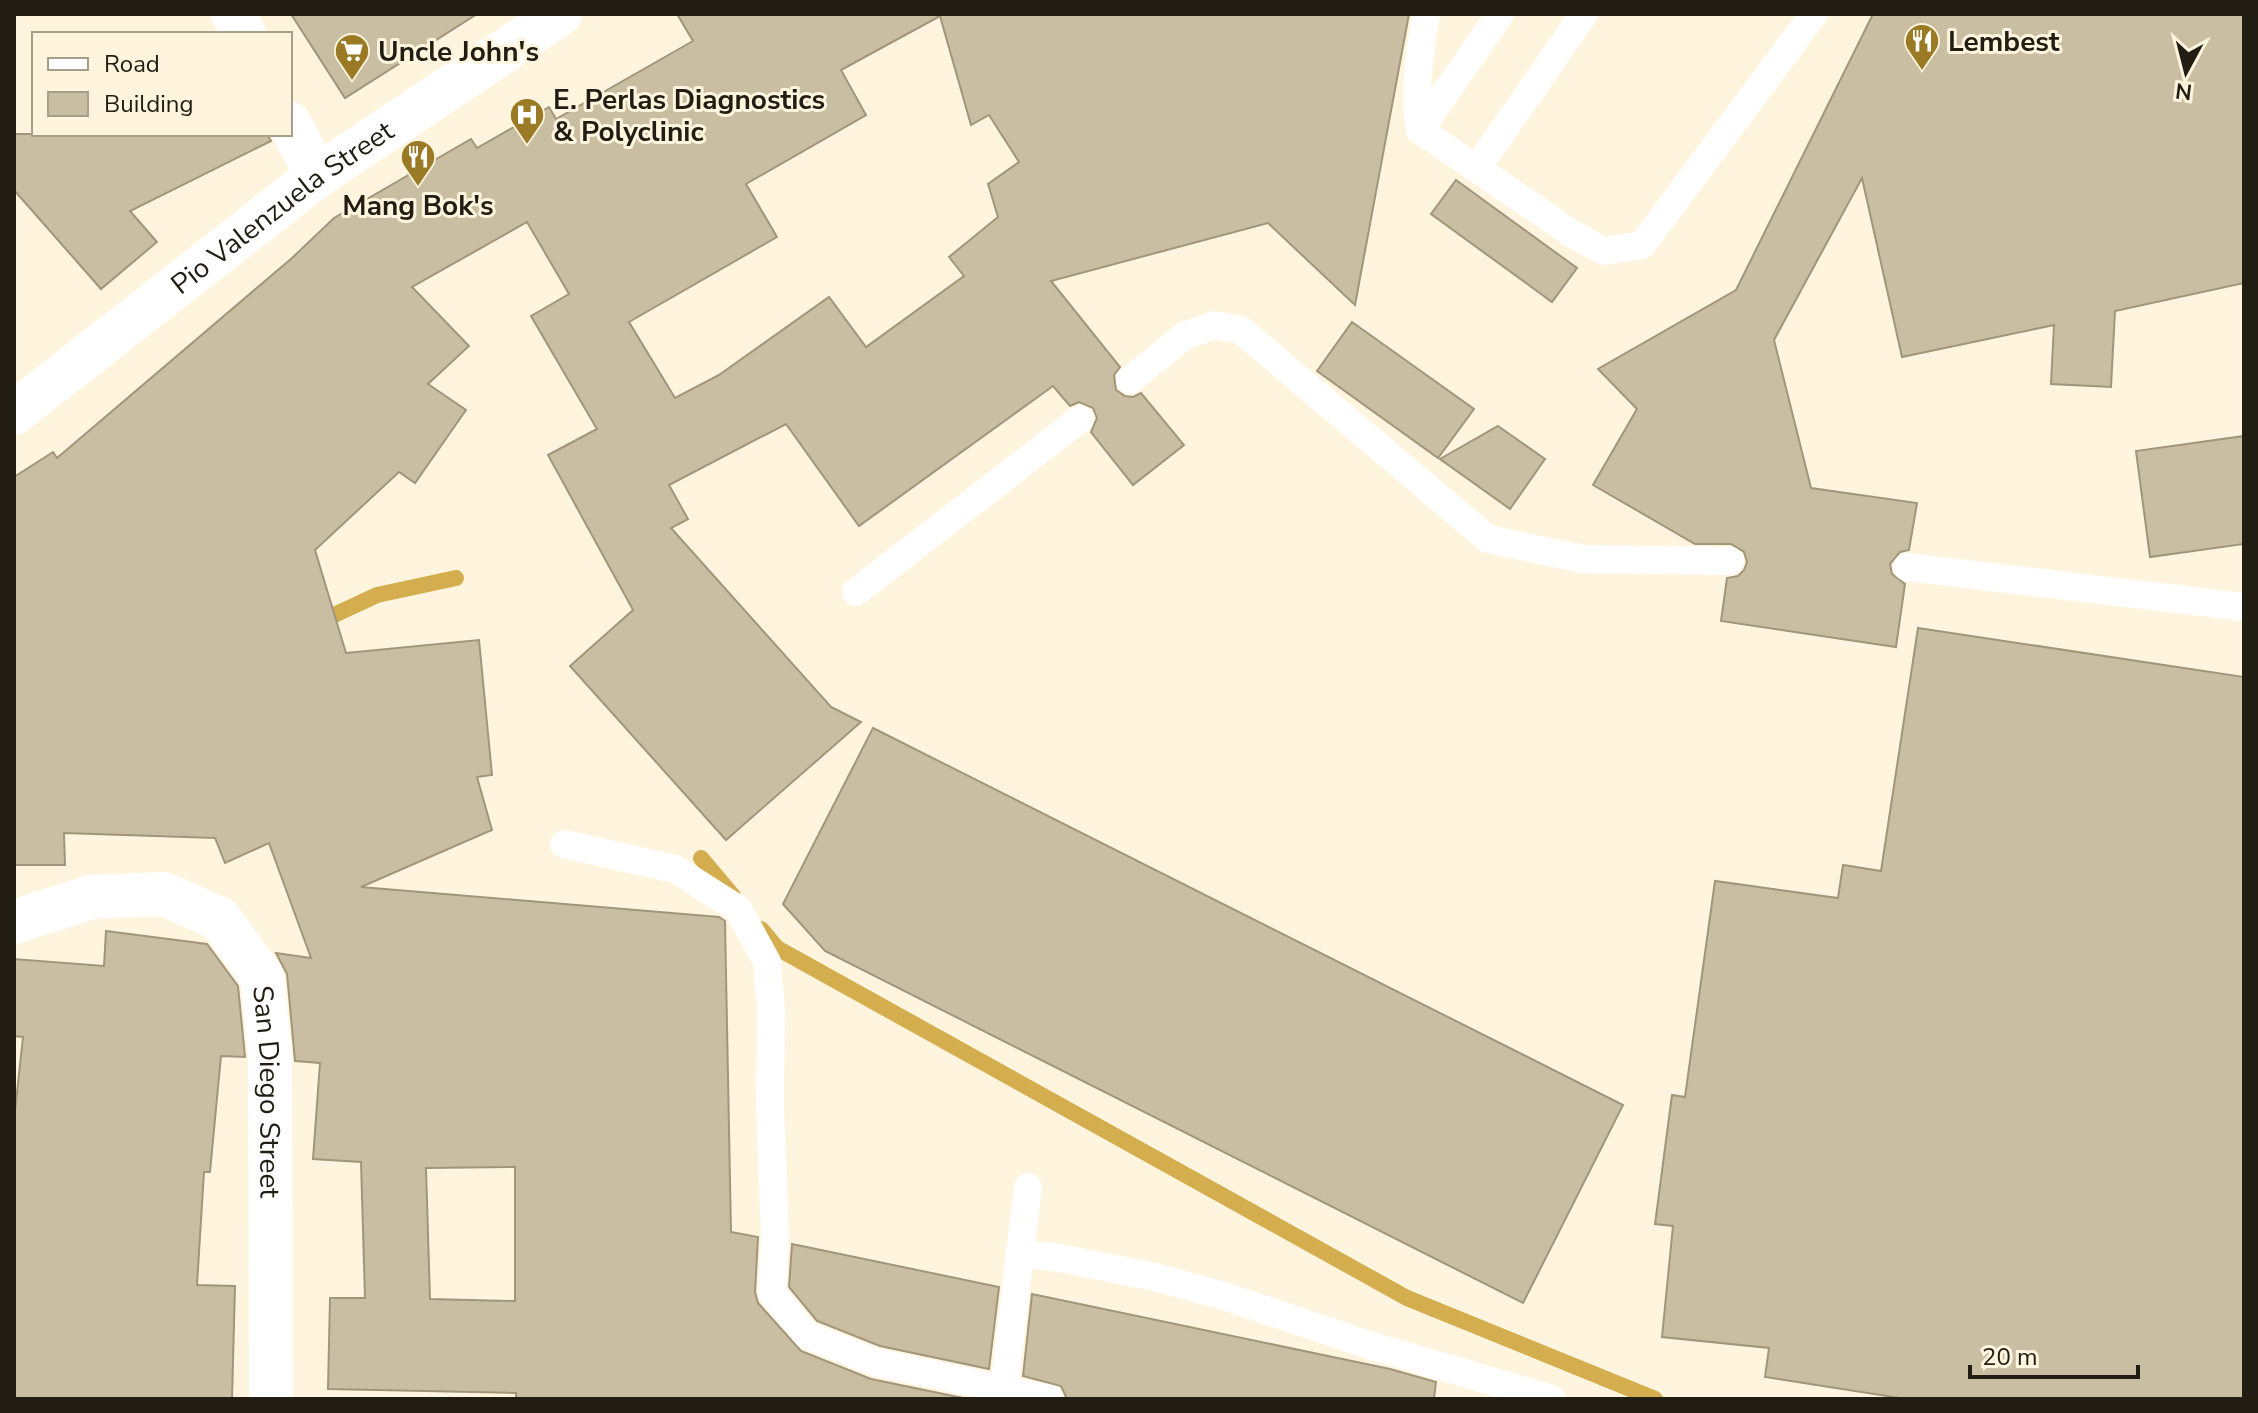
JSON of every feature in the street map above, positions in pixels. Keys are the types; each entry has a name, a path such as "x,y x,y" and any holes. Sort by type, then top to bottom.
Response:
{"street":[{"path":"233,14 243,32"},
{"name":"Pio Valenzuela Street","path":"14,413 317,176 560,14"},
{"path":"292,128 317,176"},
{"name":"San Diego Street","path":"14,922 91,897 164,894 220,919 262,977 270,1055 271,1399"}],"lane":[{"path":"1426,14 1415,106 1420,130 1574,235 1604,251 1642,245 1814,14"},
{"path":"1420,130 1500,14"},
{"path":"1477,168 1584,14"},
{"path":"1130,380 1184,336 1215,325 1241,330 1488,539 1583,559 1730,561"},
{"path":"856,592 1080,419"},
{"path":"1907,567 2244,607"},
{"path":"564,844 675,869 738,909 767,962 771,1011 770,1106 775,1235 772,1293 807,1335 875,1362 1050,1399"},
{"path":"1004,1389 1028,1187"},
{"path":"1019,1254 1054,1257 1155,1277 1552,1399"}],"building":[{"path":"291,14 477,14 345,98"},
{"path":"677,14 1409,14 1355,305 1268,223 1051,281 1120,367 1114,375 1116,390 1133,397 1141,393 1184,445 1133,485 1091,432 1097,418 1093,408 1079,402 1070,406 1053,386 859,526 786,424 669,485 688,519 671,528 831,707 861,722 726,840 570,666 633,610 548,455 597,429 531,316 569,294 527,222 412,287 469,346 428,384 466,410 415,483 399,472 315,550 346,653 479,640 492,775 477,777 492,830 361,887 719,917 725,921 731,1232 758,1237 755,1292 758,1303 801,1351 871,1379 968,1399 516,1399 516,1393 328,1389 330,1298 365,1298 361,1162 313,1159 320,1063 295,1061 287,974 276,953 311,958 269,843 225,863 215,838 64,833 65,865 14,865 14,477 53,452 57,458 292,258 334,218 471,139 477,148 549,107 556,119 693,41","holes":["940,16 971,125 989,115 1019,162 988,184 998,217 949,257 964,276 866,347 829,297 719,375 675,398 629,322 777,237 746,184 866,115 841,70","515,1167 515,1301 430,1299 426,1168"]},
{"path":"1873,14 2244,14 2244,283 2115,311 2111,387 2051,384 2054,325 1902,357 1862,178 1774,340 1811,488 1917,503 1909,550 1900,552 1890,564 1892,574 1905,584 1896,647 1721,621 1727,578 1738,576 1744,570 1747,562 1744,552 1731,544 1695,544 1593,485 1637,409 1598,369 1736,290"},
{"path":"14,134 268,136 271,141 130,211 157,242 101,289 14,190"},
{"path":"1456,180 1577,268 1552,302 1431,214"},
{"path":"1352,322 1474,409 1438,458 1317,371"},
{"path":"1498,426 1545,459 1510,509 1440,459"},
{"path":"2244,436 2244,544 2150,557 2136,451"},
{"path":"1918,628 2244,677 2244,1399 1906,1399 1765,1377 1769,1348 1662,1337 1673,1226 1655,1224 1672,1095 1685,1097 1715,881 1838,898 1843,865 1881,871"},
{"path":"873,728 1623,1105 1523,1303 825,951 783,904"},
{"path":"106,931 207,944 238,986 245,1057 221,1056 210,1172 204,1172 197,1285 235,1286 232,1399 14,1399 14,1120 23,1037 14,1036 14,959 104,966"},
{"path":"792,1244 999,1287 989,1369 880,1346 817,1321 789,1287"},
{"path":"1032,1294 1390,1369 1436,1382 1434,1399 1067,1399 1061,1386 1023,1376"}],"waterway":[{"path":"315,624 377,595 456,578"},
{"path":"701,858 733,896"},
{"path":"761,929 777,948 1407,1298 1655,1399"}],"place":[{"name":"Lembest","path":"1922,72"},
{"name":"Uncle John's","path":"352,82"},
{"name":"E. Perlas Diagnostics & Polyclinic","path":"527,146"},
{"name":"Mang Bok's","path":"418,188"}]}
